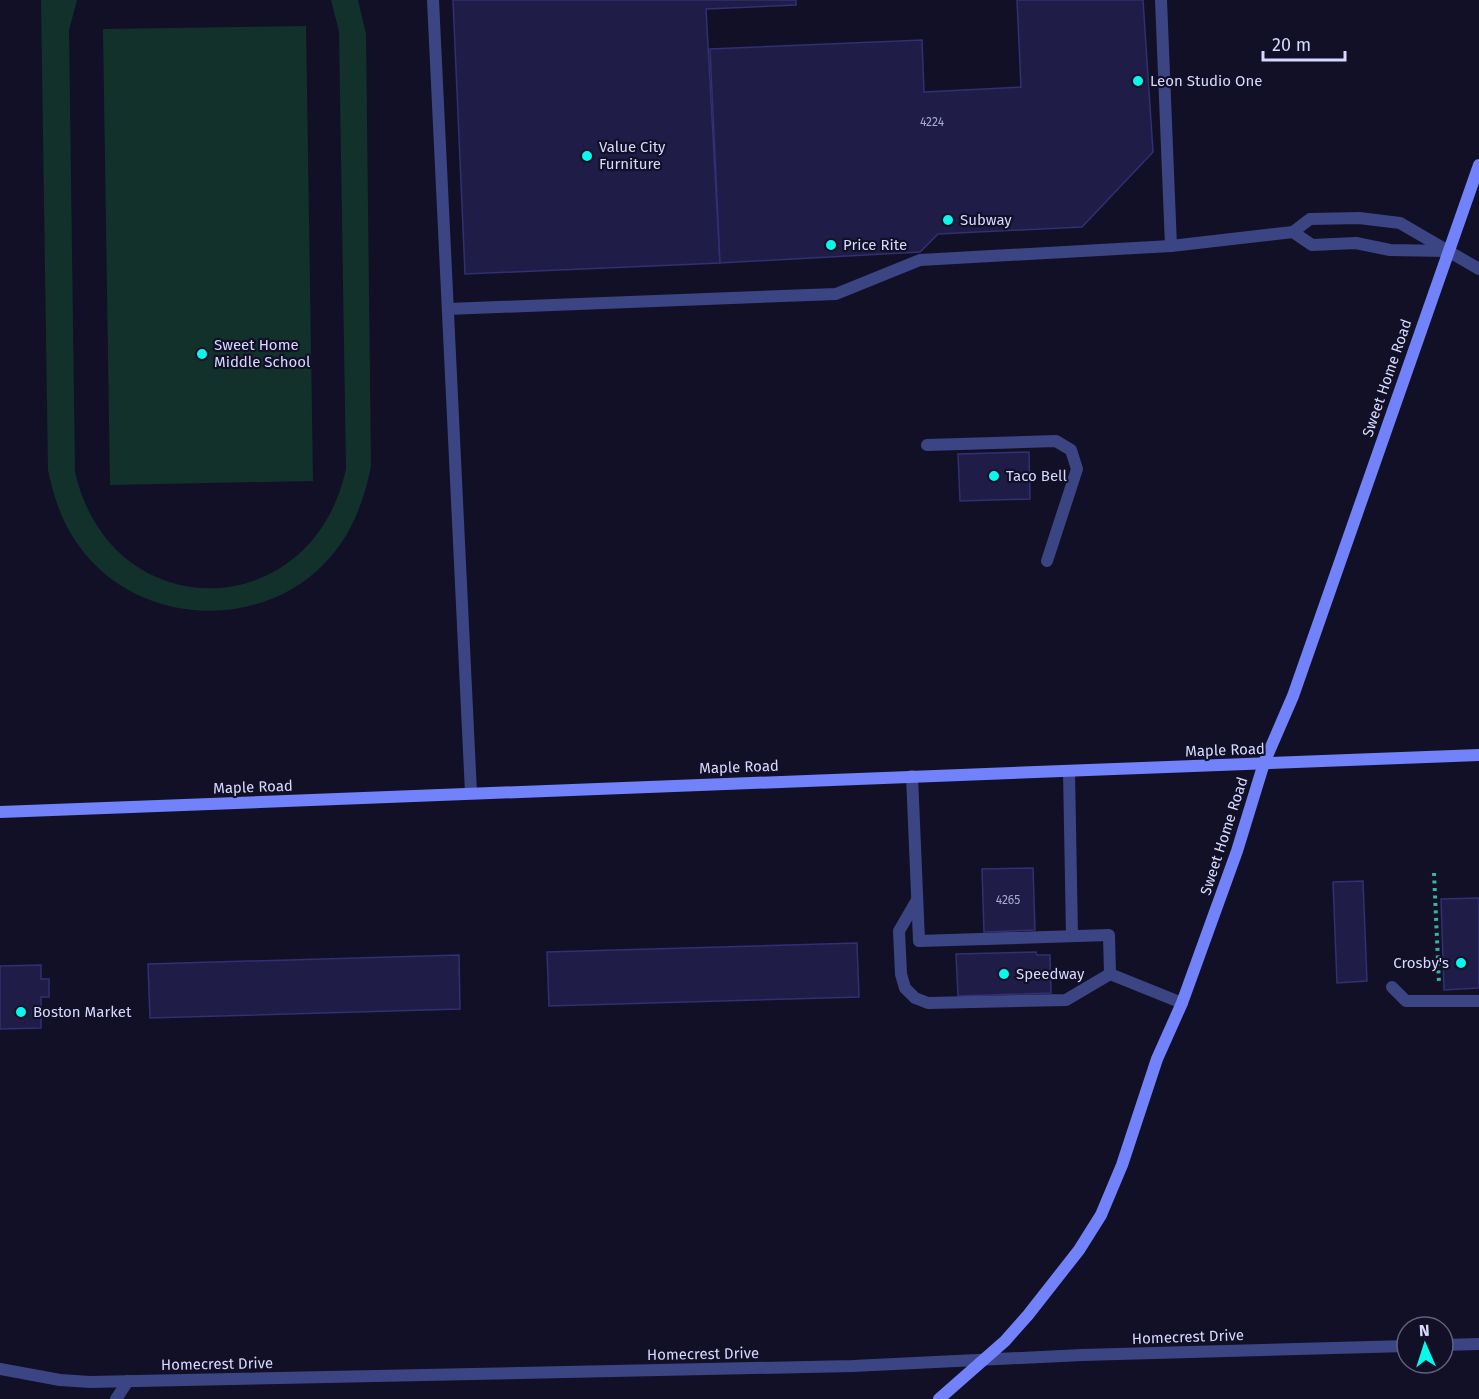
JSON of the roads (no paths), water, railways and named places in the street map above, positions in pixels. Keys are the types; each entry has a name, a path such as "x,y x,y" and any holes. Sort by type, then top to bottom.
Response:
{"main road":[{"name":"Sweet Home Road","path":"939,1399 1012,1332 1060,1276 1101,1215 1122,1165 1157,1059 1182,1003 1243,834 1264,763 1293,696 1479,165"},
{"name":"Maple Road","path":"0,812 1479,755"}],"street":[{"path":"433,0 471,793"},
{"path":"1161,0 1171,246"},
{"path":"448,309 836,294 920,260 1171,246 1293,232 1310,219 1359,218 1400,223 1479,269"},
{"path":"1293,232 1312,245 1356,243 1390,250 1447,251"},
{"path":"927,445 1056,441 1071,450 1077,469 1047,561"},
{"path":"1069,771 1072,936"},
{"path":"912,776 919,941 1109,935 1110,974"},
{"path":"917,900 899,932 901,974 904,988 915,998 928,1003 1066,1000 1110,974"},
{"path":"1110,974 1182,1003"},
{"path":"1392,987 1406,1001 1479,1001"},
{"path":"1455,1345 1479,1344"},
{"name":"Homecrest Drive","path":"0,1369 60,1380 128,1381 829,1366 1395,1346"},
{"path":"116,1399 128,1381"}],"place":[{"name":"Leon Studio One","path":"1138,81"},
{"name":"Value City Furniture","path":"587,156"},
{"name":"Subway","path":"948,220"},
{"name":"Price Rite","path":"831,245"},
{"name":"Sweet Home Middle School","path":"202,354"},
{"name":"Taco Bell","path":"994,476"},
{"name":"Crosby's","path":"1461,963"},
{"name":"Speedway","path":"1004,974"},
{"name":"Boston Market","path":"21,1012"}]}
